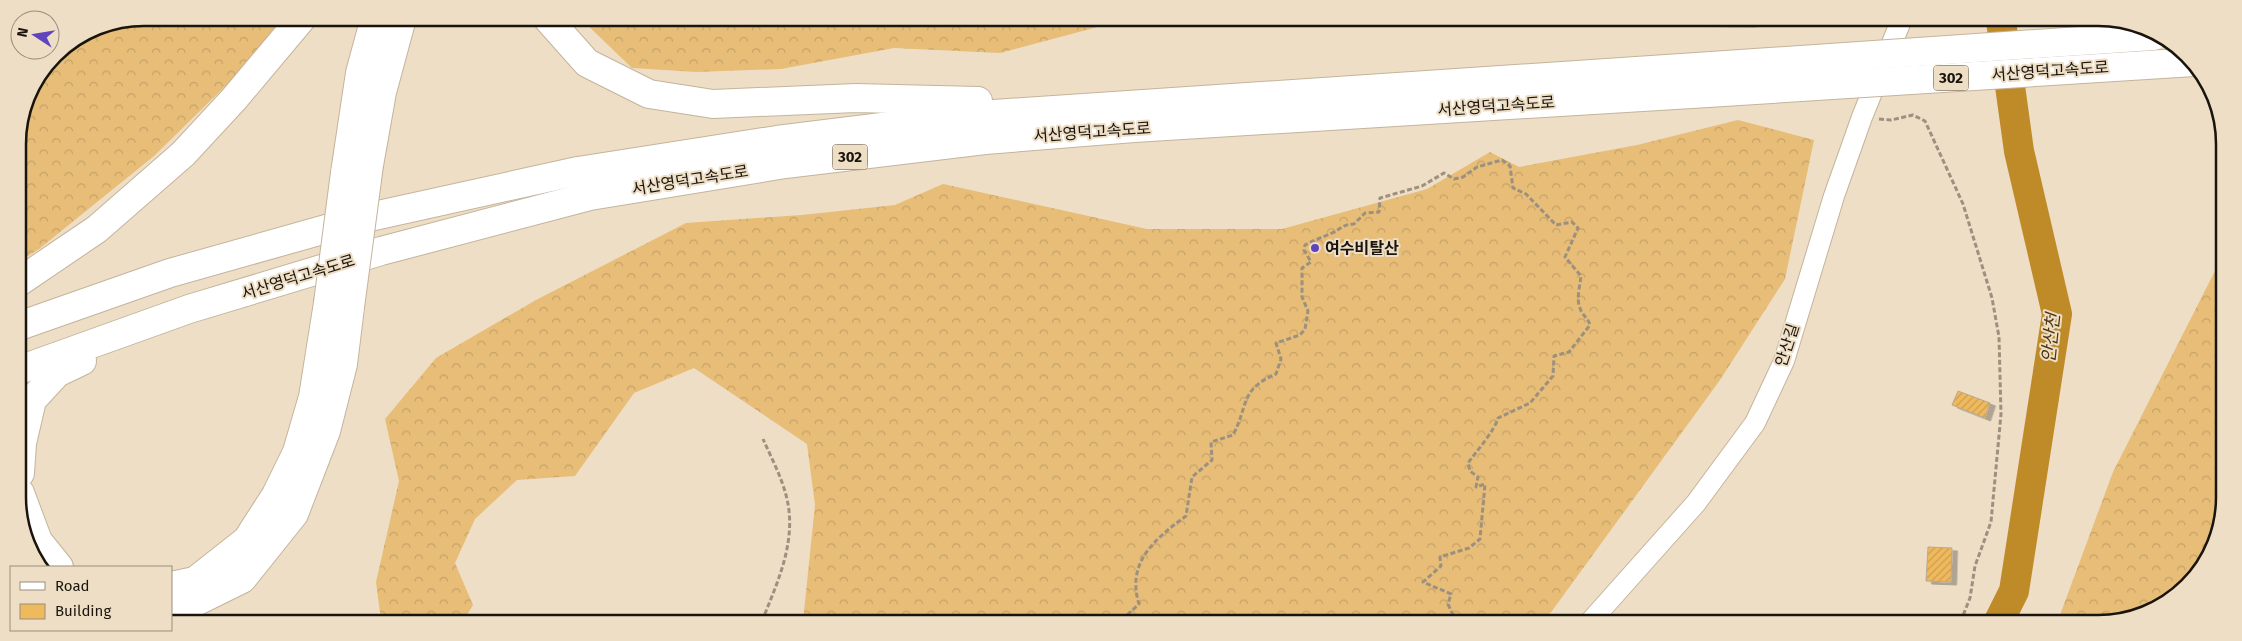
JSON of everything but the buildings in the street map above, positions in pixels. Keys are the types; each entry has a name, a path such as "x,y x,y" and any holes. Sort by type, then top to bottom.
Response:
{"highway":[{"path":"27,276 97,230 182,154 234,98 295,26"},
{"path":"172,586 196,581 247,540 276,495 297,452 339,305 357,169 360,73 373,26"},
{"path":"357,169 382,92 400,26"},
{"path":"554,26 587,63 649,94 713,104 856,98 1127,104"},
{"name":"서산영덕고속도로","path":"26,323 170,273 365,218 578,171 777,140 979,115 2146,36"},
{"name":"서산영덕고속도로","path":"26,367 189,310 381,251 590,196 785,164 985,140 1104,131 2184,63"},
{"path":"172,614 242,579 294,514 326,431 342,364 339,305"},
{"path":"26,426 32,400 57,372 189,310"},
{"path":"27,512 38,541 59,566"}],"street":[{"name":"안산길","path":"1597,614 1696,503 1756,423 1784,361 1834,196 1862,117 1899,26"}],"path":[{"path":"1862,117 1891,120 1913,115 1926,121 1964,204 1992,298 1999,337 2001,414 1996,485 1991,522 1975,566 1970,598 1964,614"},
{"path":"1128,614 1139,604 1134,589 1136,571 1143,557 1168,530 1186,516 1192,477 1212,460 1211,442 1233,435 1248,394 1261,381 1276,374 1281,359 1276,343 1300,335 1305,328 1308,311 1302,297 1302,268 1311,262 1304,250 1305,245 1321,236 1333,233 1344,224 1354,224 1365,214 1379,212 1380,198 1422,186 1444,173 1454,179 1463,177 1477,167 1502,160 1510,166 1513,188 1526,194 1556,225 1572,222 1578,228 1565,257 1581,276 1578,300 1580,309 1590,325 1569,352 1554,356 1553,376 1530,403 1498,418 1496,427 1485,437 1468,464 1470,471 1478,477 1476,487 1485,484 1480,539 1469,548 1440,557 1440,566 1423,582 1451,594 1448,604 1453,614"},
{"path":"763,438 786,494 790,514 788,540 782,572 764,615"}],"green space":[{"path":"278,26 258,54 154,156 39,249 27,257 27,129 30,113 42,85 55,66 66,55 99,35 129,27"},
{"path":"588,26 1101,26 1000,53 894,48 781,69 696,72 632,68"},
{"path":"1701,26 1769,26 1752,28"},
{"path":"1738,120 1814,140 1785,279 1720,380 1549,614 804,615 815,505 807,444 694,368 634,393 575,476 517,480 475,519 455,563 473,605 467,615 380,615 376,582 399,481 385,419 436,358 536,300 686,223 802,215 895,205 943,184 1147,229 1282,229 1427,189 1490,152 1519,167 1637,145"},
{"path":"2216,269 2216,497 2212,528 2207,542 2187,575 2176,586 2150,603 2136,609 2106,614 2060,614 2113,472"}],"waterway":[{"name":"안산천","path":"2002,26 2019,151 2057,314 2014,591 2002,614"}],"place":[{"name":"여수비탈산","path":"1315,248"}]}
